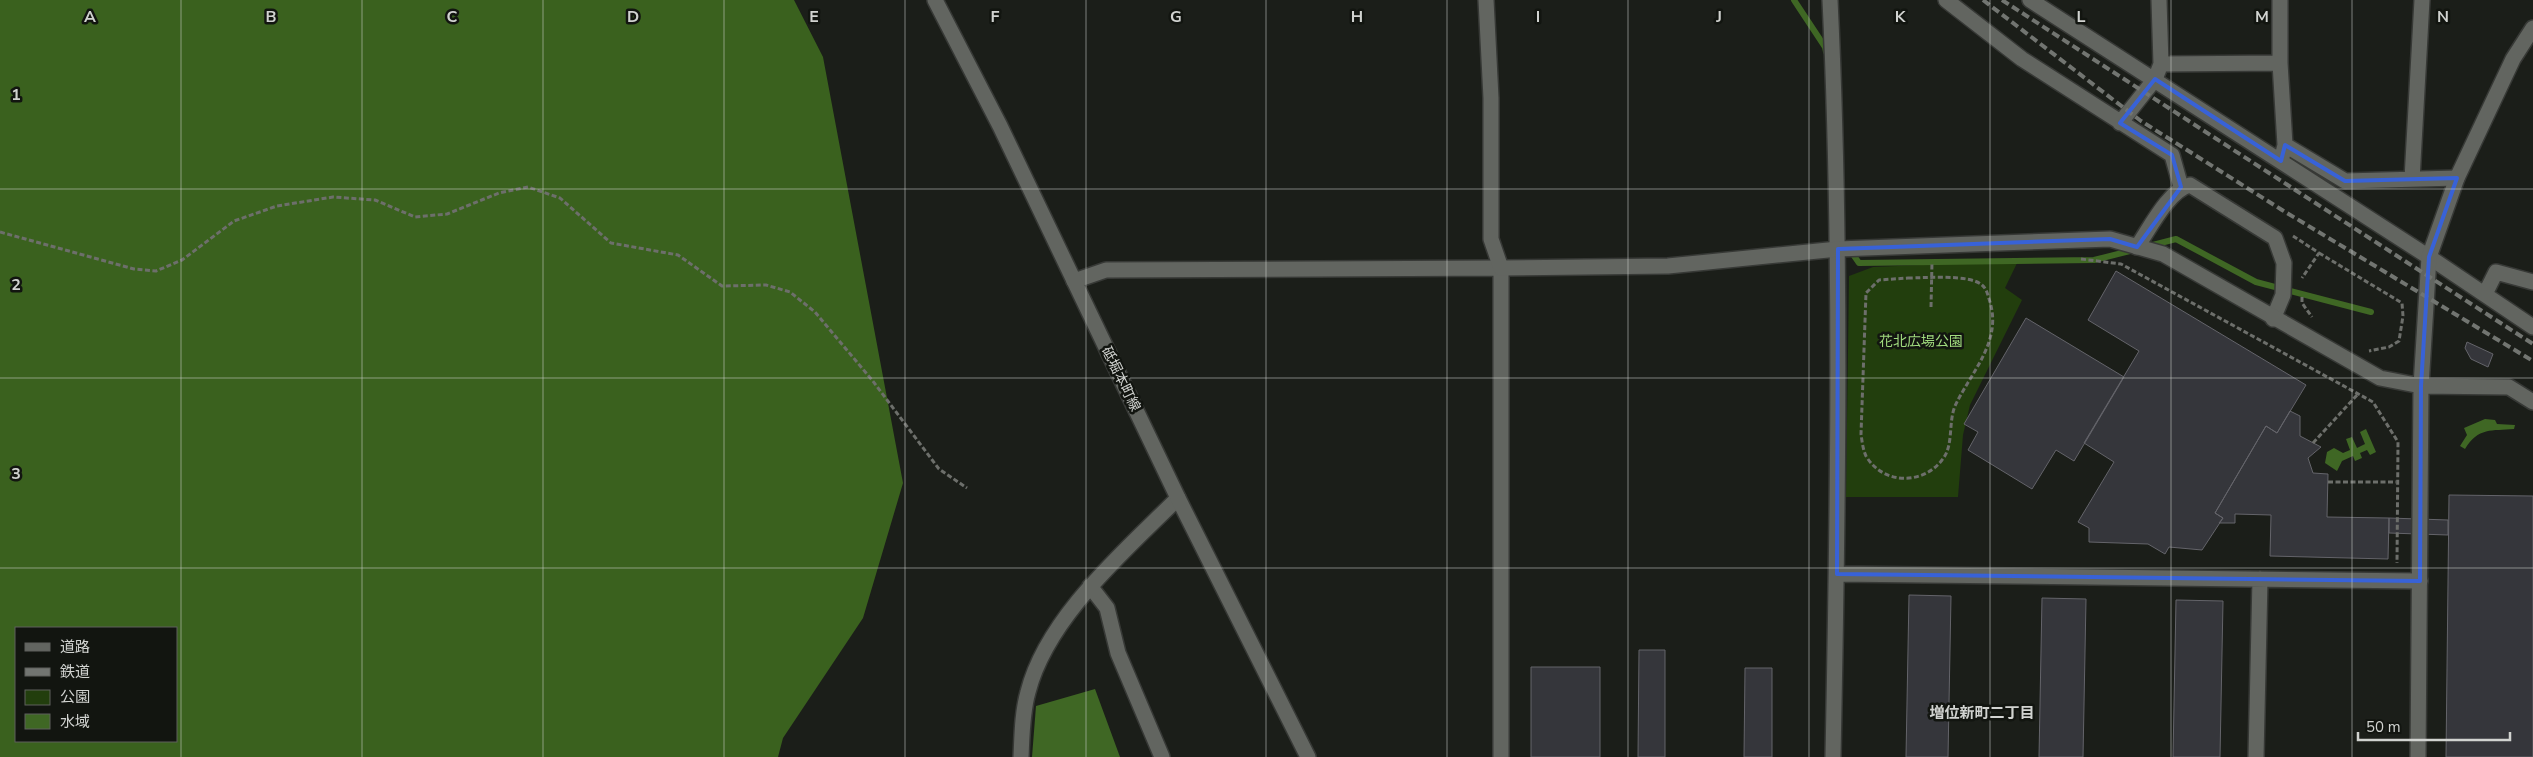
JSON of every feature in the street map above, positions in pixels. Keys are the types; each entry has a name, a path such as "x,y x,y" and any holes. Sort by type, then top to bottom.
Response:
{"street":[{"name":"砥堀本町線","path":"935,0 1000,126 1178,498 1308,757"},
{"path":"1486,0 1491,98 1491,239 1500,268 1501,757"},
{"path":"1830,0 1837,161 1838,248 1837,574 1833,757"},
{"path":"1946,0 2022,59 2172,155 2181,187"},
{"path":"2030,0 2155,78 2533,327"},
{"path":"2120,123 2155,78 2161,64 2159,0"},
{"path":"2280,0 2280,64 2285,145 2281,162"},
{"path":"2412,180 2422,0"},
{"path":"2418,757 2422,386 2429,257 2457,178 2513,58 2533,28"},
{"path":"2161,64 2280,64"},
{"path":"2285,145 2345,182 2457,178"},
{"path":"2138,247 2172,196 2181,187 2190,185 2275,238 2284,264 2283,295 2273,319"},
{"path":"1074,281 1106,270 1668,266 1838,248 2110,239 2163,254 2273,319 2380,378 2422,386 2508,387 2533,402"},
{"path":"2485,294 2496,272 2533,282"},
{"path":"1021,757 1022,732 1031,683 1046,649 1090,586 1178,498"},
{"path":"1837,574 2420,582"},
{"path":"2256,757 2260,579"},
{"path":"1090,586 1107,608 1118,653 1162,757"}],"path":[{"path":"0,232 134,270 156,271 182,260 234,221 277,206 333,197 376,200 415,217 447,214 499,193 528,188 560,198 612,243 678,255 722,286 766,285 790,292 815,312 866,372 939,469 966,488"},
{"path":"2286,232 2402,302 2403,316 2399,342 2370,352 2363,347"},
{"path":"2301,287 2301,279 2319,253"},
{"path":"2077,259 2121,264 2373,402 2398,442 2397,581"},
{"path":"1931,307 1932,261"},
{"path":"1922,262 1941,261"},
{"path":"1931,278 1969,278 1981,284 1987,292 1993,325 1986,351 1955,407 1950,429 1949,445 1944,458 1927,473 1906,480 1885,474 1875,468 1865,455 1860,434 1866,293 1879,280 1931,278"},
{"path":"2302,295 2302,304 2310,316 2318,321"},
{"path":"2313,443 2358,394"},
{"path":"2328,482 2396,482"}],"highlighted area":[{"path":"2155,79 2281,161 2285,145 2345,181 2457,178 2429,257 2421,386 2420,581 1837,574 1838,249 2110,239 2137,247 2181,187 2172,155 2120,123"}],"green space":[{"name":"花北広場公園","path":"2018,261 2005,288 2022,300 1970,405 1963,435 1958,497 1846,497 1849,276 1873,267"}],"shaded area":[{"path":"0,0 794,0 823,57 903,483 863,618 783,738 778,757 0,757"}],"water":[{"path":"2485,419 2495,420 2497,424 2515,425 2514,429 2492,430 2475,437 2465,449 2460,446 2467,435 2464,428"},
{"path":"2366,429 2376,452 2370,455 2367,450 2360,453 2362,458 2355,461 2353,456 2342,461 2337,471 2325,463 2327,452 2334,448 2343,453 2350,450 2346,439 2352,437 2357,448 2365,444 2360,432"},
{"path":"1095,689 1120,757 1032,757 1036,706"}],"building":[{"path":"2116,271 2306,385 2277,433 2266,426 2215,513 2223,518 2202,550 2169,547 2165,554 2148,544 2089,542 2089,528 2078,522 2114,462 2084,443 2139,351 2088,320"},
{"path":"2026,318 2124,377 2074,461 2056,450 2032,489 1968,450 1978,432 1964,424"},
{"path":"2467,342 2493,354 2488,367 2471,359 2465,348"},
{"path":"2290,411 2300,416 2300,436 2321,447 2308,458 2313,473 2328,474 2327,517 2389,518 2388,559 2270,556 2271,515 2235,514 2235,523 2219,523 2223,518 2215,513 2266,426 2277,433"},
{"path":"2449,495 2533,496 2533,757 2446,757"},
{"path":"2389,518 2448,520 2448,535 2389,533"},
{"path":"1909,595 1951,596 1948,757 1906,757"},
{"path":"2042,598 2086,599 2083,757 2039,757"},
{"path":"2176,600 2223,601 2220,757 2173,757"},
{"path":"1639,650 1665,650 1665,757 1638,757"},
{"path":"1531,667 1600,667 1600,757 1531,757"},
{"path":"1745,668 1772,668 1772,757 1744,757"}],"waterway":[{"path":"1794,0 1825,47 1826,52"},
{"path":"2149,246 2176,239 2256,282 2371,312"},
{"path":"1850,250 1859,263 2094,260 2134,250"}],"railway":[{"path":"1983,0 2141,121 2282,210 2533,361"},
{"path":"2002,0 2533,344"}],"district":[{"name":"増位新町二丁目","path":"1982,713"}]}
